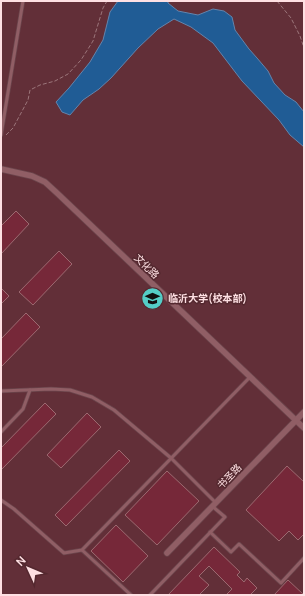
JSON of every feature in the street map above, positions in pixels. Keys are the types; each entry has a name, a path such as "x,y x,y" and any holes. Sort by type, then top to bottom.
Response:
{"street":[{"name":"文化路","path":"1,169 32,176 45,182 304,428"},
{"name":"书圣路","path":"167,553 304,412"}],"lane":[{"path":"3,136 23,1"},
{"path":"1,500 14,509 64,553 82,550 250,377"},
{"path":"1,391 51,389 70,390 92,397 114,410 171,458 214,504 224,518 150,595"},
{"path":"1,432 23,409 30,390"},
{"path":"210,532 231,552 239,544 281,583 304,558"},
{"path":"82,550 131,595"}],"path":[{"path":"3,136 13,128 28,100 30,90 40,85 55,81 68,74 81,60 93,41 102,8 106,1"},
{"path":"277,1 292,18 304,48"}],"shaded area":[{"name":"临沂大学(校本部)","path":"1,1 304,1 304,595 1,595"}],"water":[{"path":"118,1 168,1 168,3 178,11 198,15 213,9 224,11 232,17 235,30 268,71 274,83 285,95 296,102 304,112 304,147 290,135 279,120 242,81 213,43 191,27 174,19 158,29 138,48 111,78 99,89 83,100 70,115 62,112 56,102 90,62 103,40 110,12"}],"building":[{"path":"16,211 29,224 1,254 1,226"},
{"path":"59,251 72,264 33,305 19,292"},
{"path":"1,288 9,296 1,304"},
{"path":"26,313 40,327 1,367 1,339"},
{"path":"45,403 56,414 1,470 1,448"},
{"path":"87,413 101,427 61,468 47,455"},
{"path":"119,450 130,461 66,526 55,515"},
{"path":"287,466 304,482 304,534 298,540 289,531 279,541 246,510"},
{"path":"167,471 199,501 157,545 125,515"},
{"path":"116,525 148,556 123,582 91,551"},
{"path":"214,547 240,572 237,575 244,582 247,578 257,588 250,595 226,595 232,589 209,566 199,576 209,585 199,595 168,595"},
{"path":"288,580 304,595 274,595"}],"place":[{"name":"临沂大学(校本部)","path":"152,298"}]}
